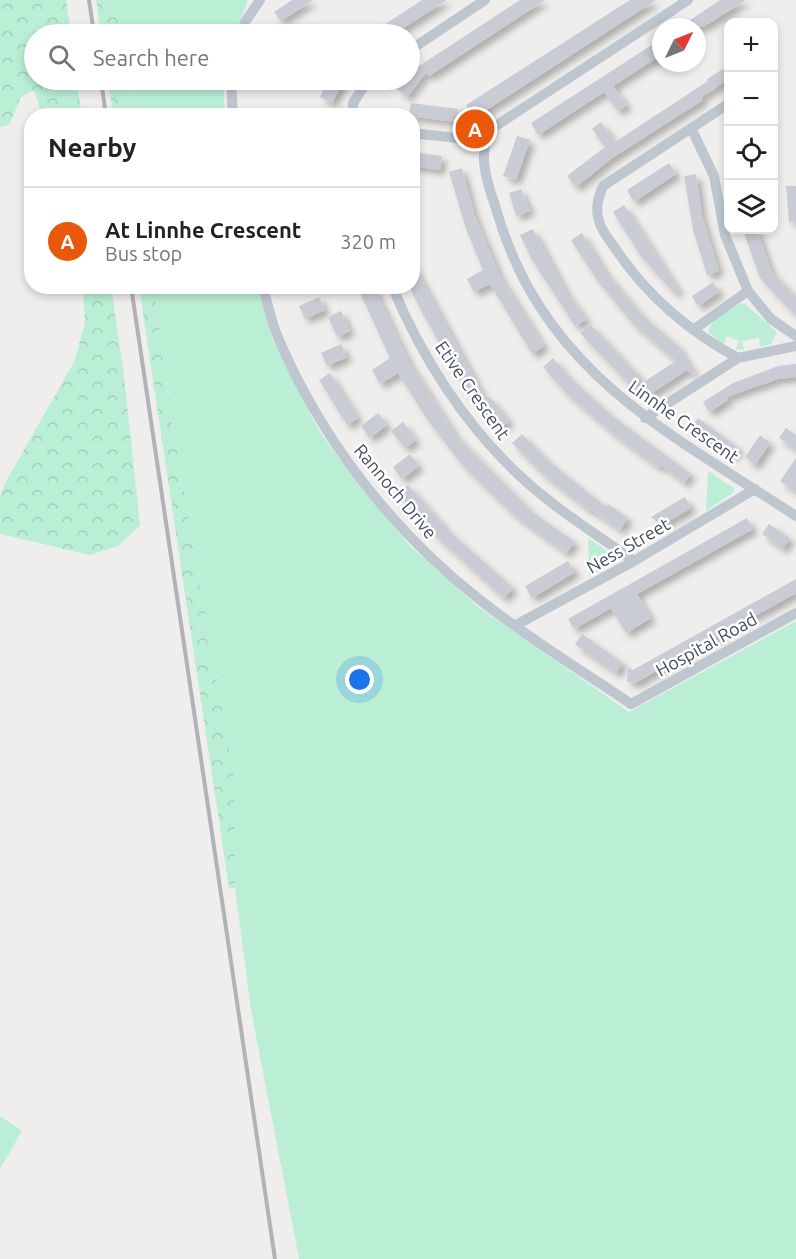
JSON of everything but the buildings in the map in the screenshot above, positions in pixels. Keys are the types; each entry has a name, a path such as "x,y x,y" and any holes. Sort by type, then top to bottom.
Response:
{"street":[{"path":"244,24 260,0"},
{"path":"420,43 484,0"},
{"path":"420,135 484,141 491,129 504,120 688,0"},
{"path":"231,90 232,108"},
{"path":"352,108 352,104 360,90"},
{"path":"724,107 603,186 598,199 597,213 599,224 627,267 658,301 711,344 738,358"},
{"path":"691,129 714,177 725,235 748,291 771,319 796,336"},
{"name":"Linnhe Crescent","path":"484,141 482,161 512,257 565,343 593,374 645,418 796,516"},
{"path":"693,330 748,291"},
{"name":"Rannoch Drive","path":"265,294 276,334 315,412 339,449 414,541 481,601 631,704"},
{"name":"Etive Crescent","path":"396,294 418,342 440,379 488,444 521,477 552,502 634,561"},
{"path":"645,418 738,358 796,346"},
{"name":"Ness Street","path":"516,625 634,561 755,489"},
{"name":"Hospital Road","path":"631,704 796,613"}],"green space":[{"path":"0,0 66,0 70,24 24,24 24,90 34,90 21,97 9,125 0,127"},
{"path":"96,0 116,0 120,24 100,24"},
{"path":"116,0 248,0 239,24 120,24"},
{"path":"34,90 78,90 81,108 40,108"},
{"path":"109,90 128,90 131,108 112,108"},
{"path":"128,90 224,90 225,108 131,108"},
{"path":"83,294 112,294 123,367 140,525 118,546 90,555 0,534 0,496 5,483 74,362 85,324"},
{"path":"140,294 155,294 172,424 235,781 235,888 229,888"},
{"path":"155,294 260,294 272,338 319,431 360,487 411,547 477,606 629,712 796,621 796,1259 299,1259 251,1010 235,888 235,781 172,424"},
{"path":"744,303 777,332 771,344 760,347 759,338 742,341 744,350 736,349 739,341 727,336 724,345 708,332 713,322 722,313"},
{"path":"708,471 734,488 734,492 706,511"},
{"path":"588,538 615,556 615,561 589,577"},
{"path":"0,1116 22,1131 0,1169"}],"railway":[{"path":"89,0 93,24"},
{"path":"102,90 105,108"},
{"path":"132,294 275,1259"}],"place":[{"name":"At Linnhe Crescent","path":"475,129"}]}
